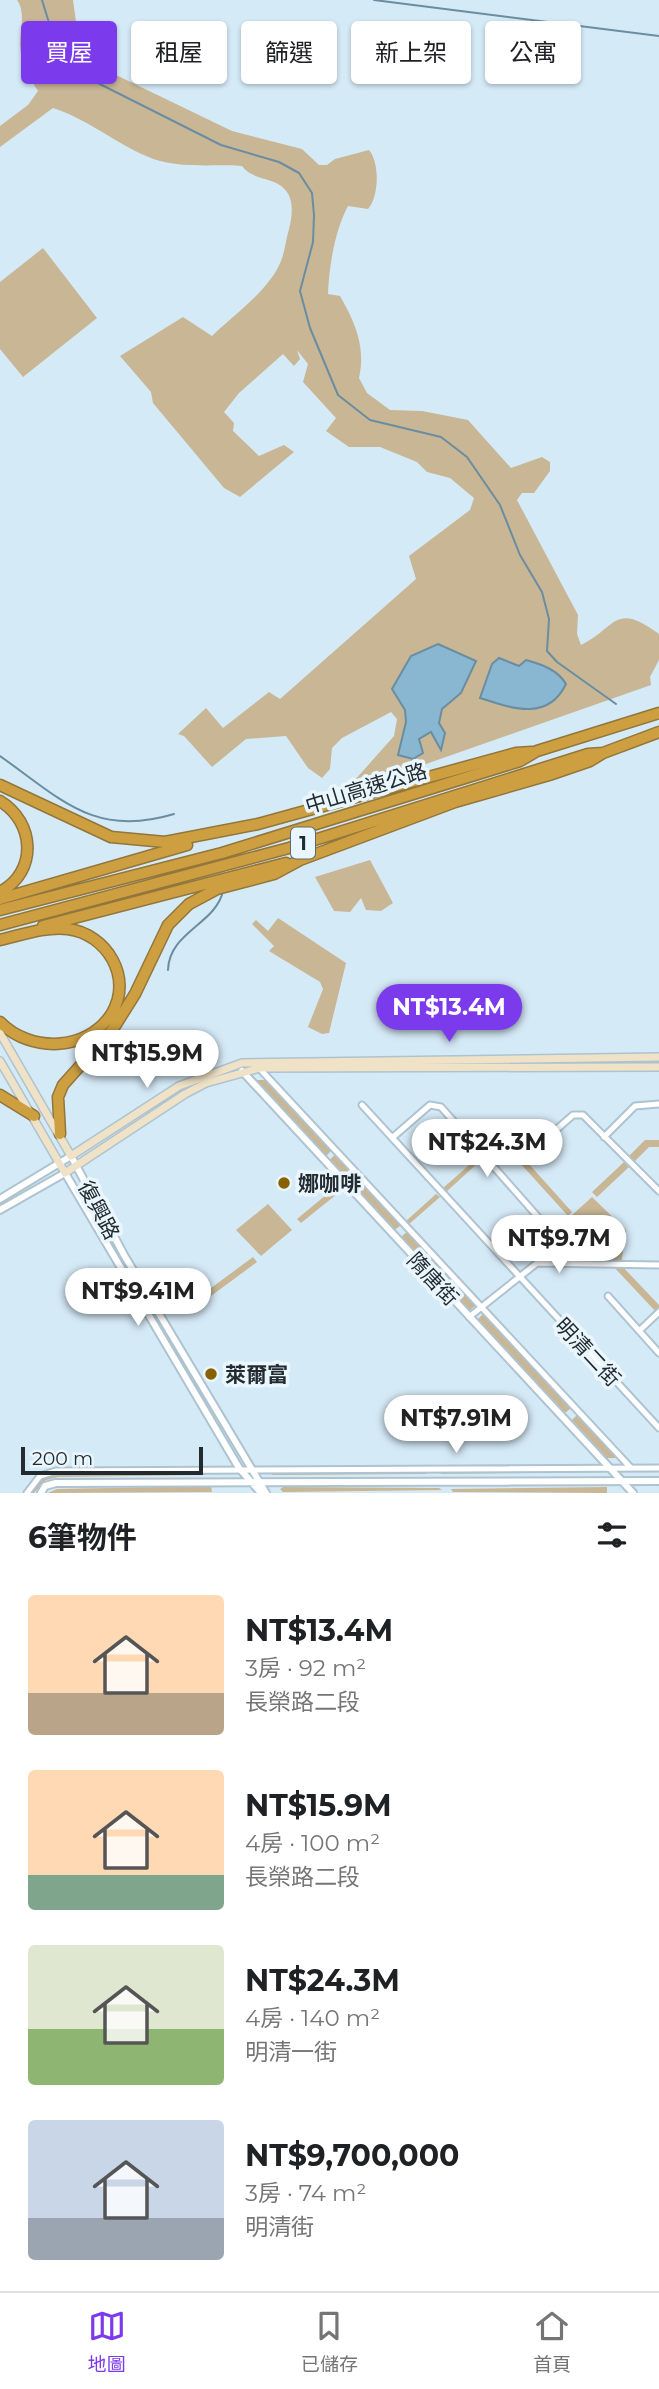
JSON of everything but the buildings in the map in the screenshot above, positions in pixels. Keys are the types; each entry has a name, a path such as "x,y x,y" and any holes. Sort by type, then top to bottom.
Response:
{"highway":[{"name":"中山高速公路","path":"0,910 222,853 520,761 537,751 659,713"},
{"name":"中山高速公路","path":"0,925 289,848 484,785 588,754 603,753 659,732"},
{"path":"0,899 258,824 516,753 537,751"},
{"path":"0,940 53,923 300,860 455,802 590,761 603,753"},
{"path":"0,785 92,830 127,840 190,839 258,824"},
{"path":"0,801 18,816 29,845 26,862 17,878 0,892"},
{"path":"60,1134 58,1097 63,1085 125,1012 168,925 189,904 210,893 274,874 300,860"},
{"path":"0,1022 29,1041 65,1044 92,1033 103,1024 117,1000 119,977 116,965 110,954 92,936 66,929 23,934"},
{"path":"0,1095 34,1116"}],"main road":[{"name":"復興路","path":"0,1033 71,1156"},
{"path":"557,1057 558,1067"},
{"path":"65,1173 185,1094 206,1083 260,1068 415,1059 659,1057"},
{"path":"415,1059 415,1068"},
{"name":"復興路","path":"0,1061 65,1173"},
{"path":"71,1156 179,1086 253,1061 415,1068 659,1067"}],"street":[{"name":"隋唐街","path":"253,1061 631,1468"},
{"path":"242,1063 242,1073"},
{"name":"隋唐街","path":"242,1073 633,1493"},
{"path":"604,1137 635,1106 659,1104"},
{"name":"明清二街","path":"362,1105 659,1428"},
{"path":"392,1138 430,1105 441,1107 552,1233"},
{"path":"541,1143 578,1113 659,1191"},
{"path":"0,1199 71,1156"},
{"name":"復興路","path":"71,1156 124,1255 266,1493"},
{"path":"0,1210 65,1173"},
{"name":"復興路","path":"65,1173 239,1468 261,1493"},
{"path":"469,1317 537,1262 659,1265"},
{"path":"608,1296 659,1353"},
{"path":"639,1331 659,1312"},
{"path":"27,1493 34,1481 46,1472 239,1468 659,1468"},
{"path":"41,1493 46,1486 56,1483 260,1480 659,1482"}],"shaded area":[{"path":"17,0 73,0 76,21 22,21"},
{"path":"117,75 232,131 302,149 319,165 327,165 335,159 369,150 376,171 374,197 368,209 348,206 343,216 334,248 328,294 340,296 358,335 361,356 359,378 367,393 390,410 422,411 468,420 511,468 542,457 550,462 550,471 534,493 522,493 517,500 578,615 577,634 581,645 617,620 633,619 644,624 659,634 659,660 650,677 651,685 426,764 354,781 394,736 397,719 391,712 342,738 332,748 330,769 322,778 308,768 286,736 246,739 212,767 184,736 178,734 206,708 223,728 269,692 280,699 416,579 409,556 470,510 474,498 450,478 427,472 417,462 380,447 349,447 326,431 336,418 303,382 308,364 297,350 300,359 294,366 283,354 239,393 224,412 234,423 233,431 259,456 284,445 294,452 240,497 224,488 153,403 151,392 120,356 183,317 212,336 250,302 275,272 284,253 291,220 292,205 289,196 277,183 253,175 242,166 160,161 53,108 0,147 0,126 28,105 38,91 34,84 117,84"},
{"path":"43,248 97,318 23,377 0,349 0,282"},
{"path":"370,860 393,903 381,911 366,910 361,898 350,912 334,911 315,877"},
{"path":"278,918 346,963 329,1033 322,1034 308,1027 323,989 320,982 269,951 274,946 252,924 256,920 268,931"},
{"path":"256,1080 269,1080 333,1149 326,1156"},
{"path":"502,1134 572,1212 568,1216 502,1143 486,1157 482,1152"},
{"path":"645,1140 659,1140 659,1147 649,1147 633,1163 628,1157"},
{"path":"336,1153 402,1224 395,1230 330,1160"},
{"path":"477,1158 480,1161 445,1193 442,1189"},
{"path":"624,1162 629,1167 597,1197 592,1192"},
{"path":"338,1185 342,1190 301,1223 297,1219"},
{"path":"436,1194 440,1197 408,1225 405,1222"},
{"path":"592,1197 626,1230 621,1265 659,1305 659,1315 611,1264 554,1261 552,1233"},
{"path":"268,1204 292,1230 261,1256 236,1230"},
{"path":"408,1231 477,1304 469,1311 401,1237"},
{"path":"253,1257 257,1262 211,1296 207,1291"},
{"path":"484,1313 572,1407 565,1413 478,1319"},
{"path":"578,1414 620,1458 607,1458 572,1420"},
{"path":"440,1470 597,1471 597,1472 441,1474"},
{"path":"206,1471 205,1475 58,1477 46,1480 34,1493 29,1493 36,1482 48,1473"},
{"path":"428,1471 426,1474 273,1475 268,1472"},
{"path":"211,1486 212,1492 48,1493 57,1489"},
{"path":"607,1487 607,1493 453,1492 451,1489"},
{"path":"280,1489 442,1490 283,1492"}],"water":[{"path":"438,644 476,661 461,693 442,709 439,723 445,733 441,750 431,732 419,739 423,753 413,759 398,755 406,722 405,710 392,689 411,656"},
{"path":"499,658 519,666 526,660 543,666 554,671 566,684 549,704 539,708 516,708 480,698 492,664"}],"waterway":[{"path":"42,0 62,65 221,145 279,162 299,173 312,193 314,215 313,242 300,291 310,328 338,395 370,420 441,437 467,457 500,505 520,555 542,592 549,619 547,651 557,662 616,704"},
{"path":"374,0 659,36"},
{"path":"0,756 61,800 100,818 146,820 174,814"},
{"path":"168,970 170,957 176,946 212,912 223,891"}],"place":[{"name":"娜咖啡","path":"284,1183"},
{"name":"萊爾富","path":"211,1374"}]}
